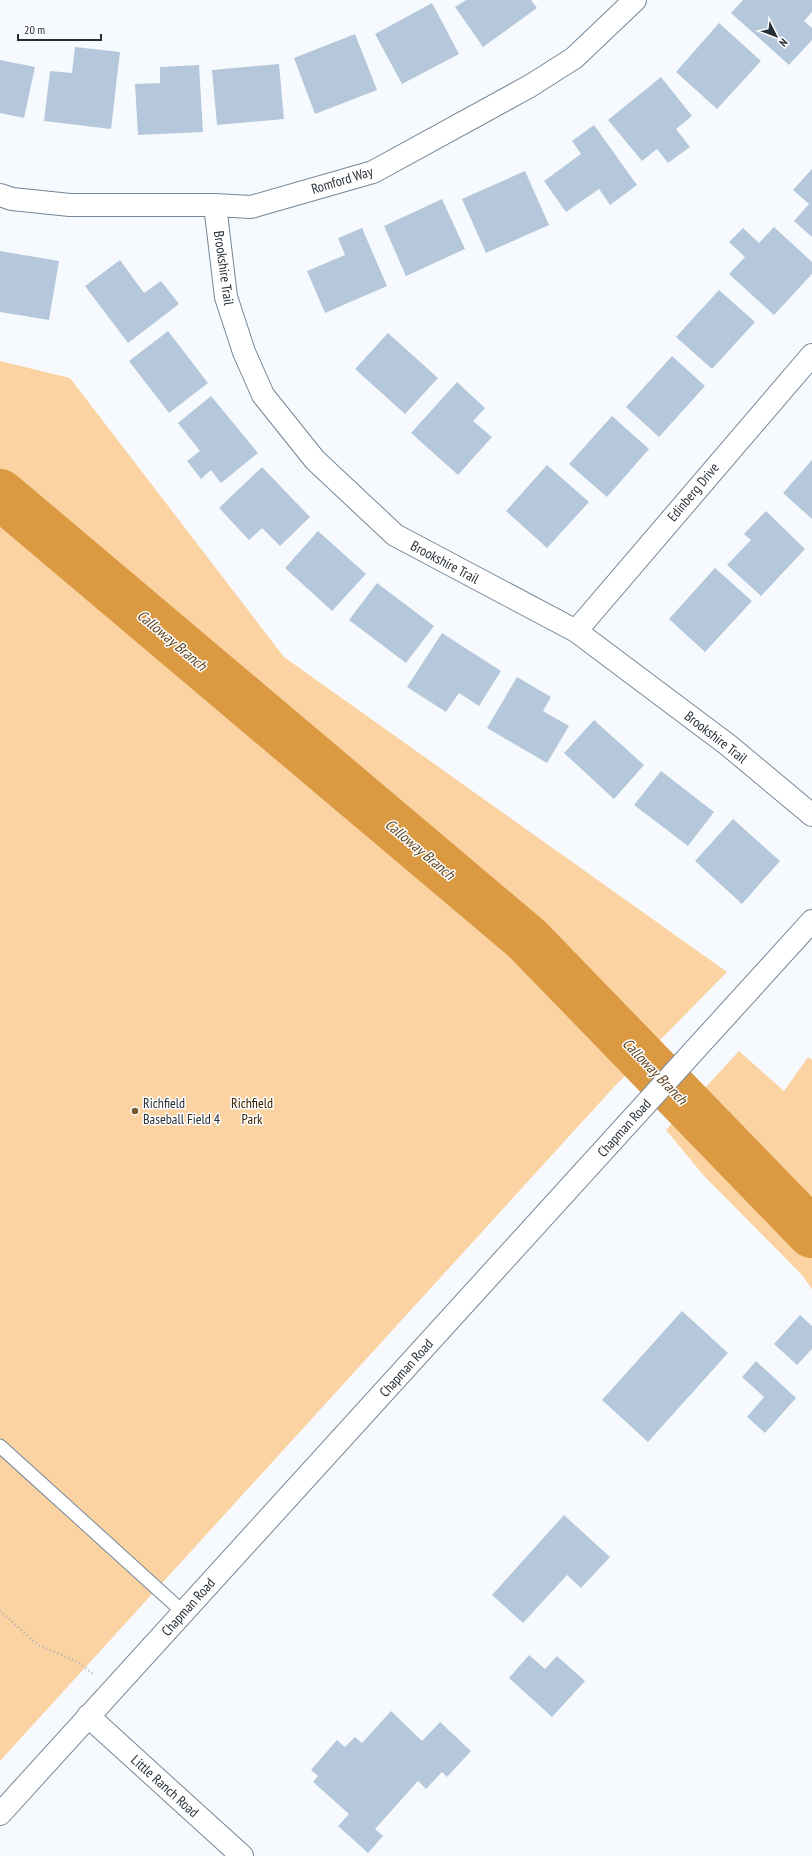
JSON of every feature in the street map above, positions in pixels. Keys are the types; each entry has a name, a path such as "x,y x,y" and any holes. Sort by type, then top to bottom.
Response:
{"street":[{"name":"Romford Way","path":"0,196 12,199 70,205 215,205 251,207 373,172 530,86 574,58 636,0"},
{"name":"Brookshire Trail","path":"215,205 226,297 244,352 263,395 315,460 395,535 576,631 728,745 812,816"},
{"name":"Edinberg Drive","path":"576,631 812,355"},
{"name":"Chapman Road","path":"0,1814 812,921"},
{"name":"Little Ranch Road","path":"88,1716 242,1856"}],"lane":[{"path":"0,1446 183,1612"}],"path":[{"path":"0,1611 38,1645 78,1662 112,1690"}],"green space":[{"name":"Richfield Park","path":"0,361 70,378 284,657 727,972 614,1087 0,1761"},
{"path":"739,1051 784,1091 808,1057 812,1060 812,1289 802,1275 704,1176 666,1130"}],"building":[{"path":"466,0 531,0 537,8 483,47 455,7"},
{"path":"743,0 812,0 812,12 804,21 812,28 812,40 789,65 731,13"},
{"path":"432,3 459,54 402,84 375,34"},
{"path":"719,23 761,61 717,109 676,72"},
{"path":"355,34 377,90 315,114 294,58"},
{"path":"75,47 120,52 111,129 44,121 50,71 72,73"},
{"path":"0,60 35,67 24,118 0,113"},
{"path":"279,64 284,119 217,125 212,70"},
{"path":"199,65 203,132 138,135 135,84 160,83 160,67"},
{"path":"661,77 692,116 676,129 690,147 668,163 657,149 642,161 608,120"},
{"path":"594,125 637,185 610,205 599,189 566,212 544,181 581,154 572,141"},
{"path":"812,169 812,237 794,221 809,204 793,190"},
{"path":"525,171 549,225 486,253 462,199"},
{"path":"442,199 465,249 406,276 384,226"},
{"path":"774,227 812,262 812,274 774,315 729,274 745,257 729,242 743,228 759,243"},
{"path":"362,228 387,286 325,313 307,271 345,255 338,238"},
{"path":"0,251 59,261 49,320 0,312"},
{"path":"120,260 144,293 161,281 179,304 128,343 85,286"},
{"path":"719,290 755,322 712,369 676,337"},
{"path":"168,331 208,383 169,413 129,361"},
{"path":"388,333 438,378 405,414 355,369"},
{"path":"672,356 705,386 659,437 626,407"},
{"path":"457,382 485,408 473,421 492,437 458,475 411,433"},
{"path":"211,396 258,453 221,483 211,470 201,479 187,461 200,451 178,423"},
{"path":"612,416 649,449 607,497 569,464"},
{"path":"812,460 812,519 783,493"},
{"path":"547,465 589,502 547,548 506,511"},
{"path":"262,467 310,517 280,546 262,528 249,540 219,508"},
{"path":"766,511 805,549 761,596 727,565 751,540 744,534"},
{"path":"318,531 366,574 332,611 285,568"},
{"path":"715,568 752,601 705,652 669,619"},
{"path":"377,583 434,626 406,663 349,620"},
{"path":"442,633 501,671 479,706 459,693 446,712 407,687"},
{"path":"517,677 551,697 543,711 569,726 547,763 487,728"},
{"path":"594,720 644,765 614,799 564,753"},
{"path":"661,771 714,812 688,846 634,805"},
{"path":"733,819 780,861 742,904 695,861"},
{"path":"682,1311 728,1353 648,1442 602,1400"},
{"path":"800,1315 812,1326 812,1349 797,1365 774,1344"},
{"path":"756,1361 796,1398 765,1433 747,1417 764,1397 742,1377"},
{"path":"564,1515 610,1557 581,1588 567,1575 523,1623 492,1595"},
{"path":"529,1655 545,1669 557,1656 585,1681 552,1717 509,1678"},
{"path":"391,1711 422,1741 440,1722 471,1751 447,1777 442,1772 426,1789 418,1781 375,1829 383,1836 368,1853 338,1826 349,1814 313,1782 318,1776 311,1770 337,1740 345,1747 355,1737 362,1743"}],"waterway":[{"name":"Calloway Branch","path":"0,494 527,939 812,1233"}],"place":[{"name":"Richfield Baseball Field 4","path":"135,1111"}]}
